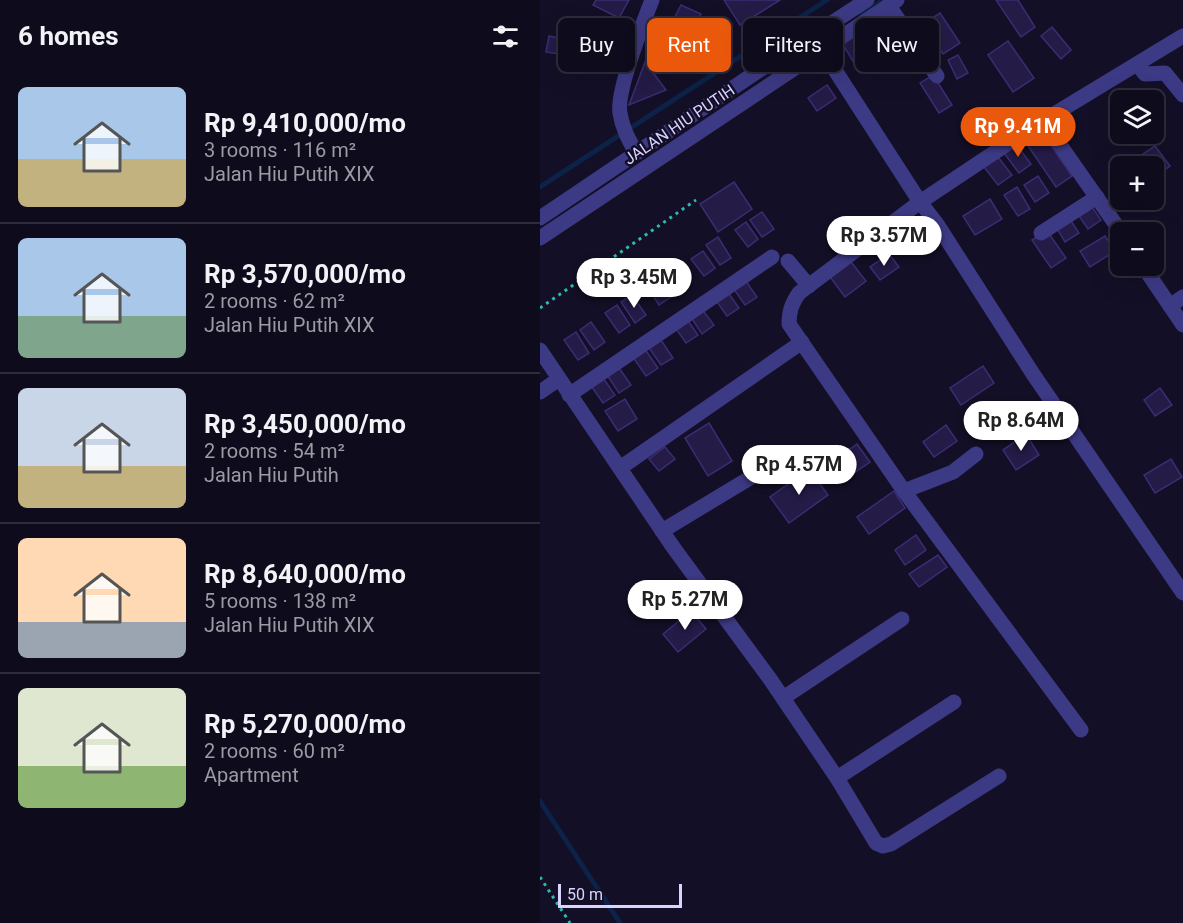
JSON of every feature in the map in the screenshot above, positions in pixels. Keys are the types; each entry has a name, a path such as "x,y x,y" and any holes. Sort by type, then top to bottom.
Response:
{"street":[{"path":"636,153 623,127 619,111 623,86 652,0"},
{"path":"540,218 730,89 867,0"},
{"path":"893,3 937,76"},
{"name":"JALAN HIU PUTIH","path":"843,36 893,3"},
{"path":"1081,730 904,491 789,324 789,315 792,304 799,293 920,202 1183,36"},
{"path":"1137,64 1145,74 1165,73 1183,95"},
{"name":"JALAN HIU PUTIH","path":"540,238 789,72"},
{"path":"836,72 920,202 937,224 1032,374 1183,593"},
{"path":"730,89 740,104"},
{"path":"1044,122 1114,222"},
{"path":"1041,234 1097,197"},
{"path":"568,395 772,257"},
{"path":"788,261 809,286"},
{"path":"1152,276 1177,302 1183,325"},
{"path":"620,468 801,342"},
{"path":"540,350 568,395 662,531 783,698 837,778 876,843 883,846 891,844 999,776"},
{"path":"540,392 559,379"},
{"path":"904,491 953,472 976,454"},
{"path":"662,531 768,467"},
{"path":"783,698 902,619"},
{"path":"837,778 954,702"}],"path":[{"path":"540,308 696,200"},
{"path":"540,877 570,923"}],"building":[{"path":"596,0 629,0 619,18 593,5"},
{"path":"724,0 780,0 751,18 743,18 743,23 740,25"},
{"path":"996,0 1018,0 1035,27 1021,37"},
{"path":"681,5 701,14 699,18 674,18"},
{"path":"940,13 960,43 943,54 939,48 939,18 932,18"},
{"path":"1052,27 1071,50 1061,59 1041,36"},
{"path":"854,35 855,37 855,65 843,45"},
{"path":"549,36 558,38 558,54 546,52"},
{"path":"1008,41 1034,78 1013,92 988,55"},
{"path":"958,55 968,73 957,79 948,60"},
{"path":"645,62 647,72 652,72 666,90 629,105"},
{"path":"933,75 952,105 939,113 920,83"},
{"path":"827,85 836,98 817,111 808,98"},
{"path":"1040,129 1072,176 1056,187 1024,140"},
{"path":"1016,144 1031,164 1019,173 1004,153"},
{"path":"1155,146 1162,156 1140,156"},
{"path":"998,157 1012,175 998,185 984,167"},
{"path":"1164,158 1170,166 1164,170"},
{"path":"1038,176 1049,193 1035,202 1024,185"},
{"path":"734,182 752,209 718,232 700,204"},
{"path":"1017,187 1030,209 1018,216 1004,195"},
{"path":"990,199 1002,219 975,235 963,216"},
{"path":"1090,204 1101,220 1088,229 1077,213"},
{"path":"762,212 774,229 762,237 750,220"},
{"path":"1069,218 1079,233 1065,242 1056,227"},
{"path":"746,222 758,239 748,247 735,230"},
{"path":"1047,231 1066,258 1051,268 1032,240"},
{"path":"1105,236 1110,244 1110,254 1090,267 1080,251"},
{"path":"718,237 731,258 720,265 706,245"},
{"path":"703,251 715,268 704,276 691,259"},
{"path":"889,254 899,267 880,280 870,267"},
{"path":"848,258 866,281 845,297 827,273"},
{"path":"673,267 687,287 675,295 662,275"},
{"path":"657,277 671,297 659,305 646,285"},
{"path":"745,280 757,297 745,305 733,288"},
{"path":"727,291 739,308 727,316 715,299"},
{"path":"632,295 646,315 635,323 621,302"},
{"path":"617,305 630,325 619,333 605,313"},
{"path":"701,308 714,325 702,334 690,316"},
{"path":"686,318 698,335 686,343 674,326"},
{"path":"591,322 605,342 594,350 580,330"},
{"path":"576,332 589,353 578,360 564,340"},
{"path":"659,337 673,358 661,365 647,345"},
{"path":"644,348 658,368 646,376 632,356"},
{"path":"617,365 631,385 619,393 605,372"},
{"path":"983,366 994,383 961,405 950,388"},
{"path":"601,375 615,395 603,403 589,383"},
{"path":"1160,388 1172,405 1155,416 1144,400"},
{"path":"625,399 637,419 618,431 605,411"},
{"path":"709,423 732,461 708,476 685,438"},
{"path":"946,425 957,441 934,457 923,442"},
{"path":"1026,434 1039,455 1016,470 1003,450"},
{"path":"857,444 870,462 848,477 835,460"},
{"path":"665,447 675,459 659,471 649,459"},
{"path":"1171,459 1182,477 1155,493 1144,475"},
{"path":"809,469 828,495 789,523 770,497"},
{"path":"894,491 905,508 869,534 857,517"},
{"path":"916,535 926,550 905,565 895,550"},
{"path":"938,555 947,567 919,587 909,574"},
{"path":"691,611 706,629 678,652 663,634"}],"waterway":[{"path":"540,187 827,0"},
{"path":"862,15 883,0"},
{"path":"540,801 620,923"}]}
